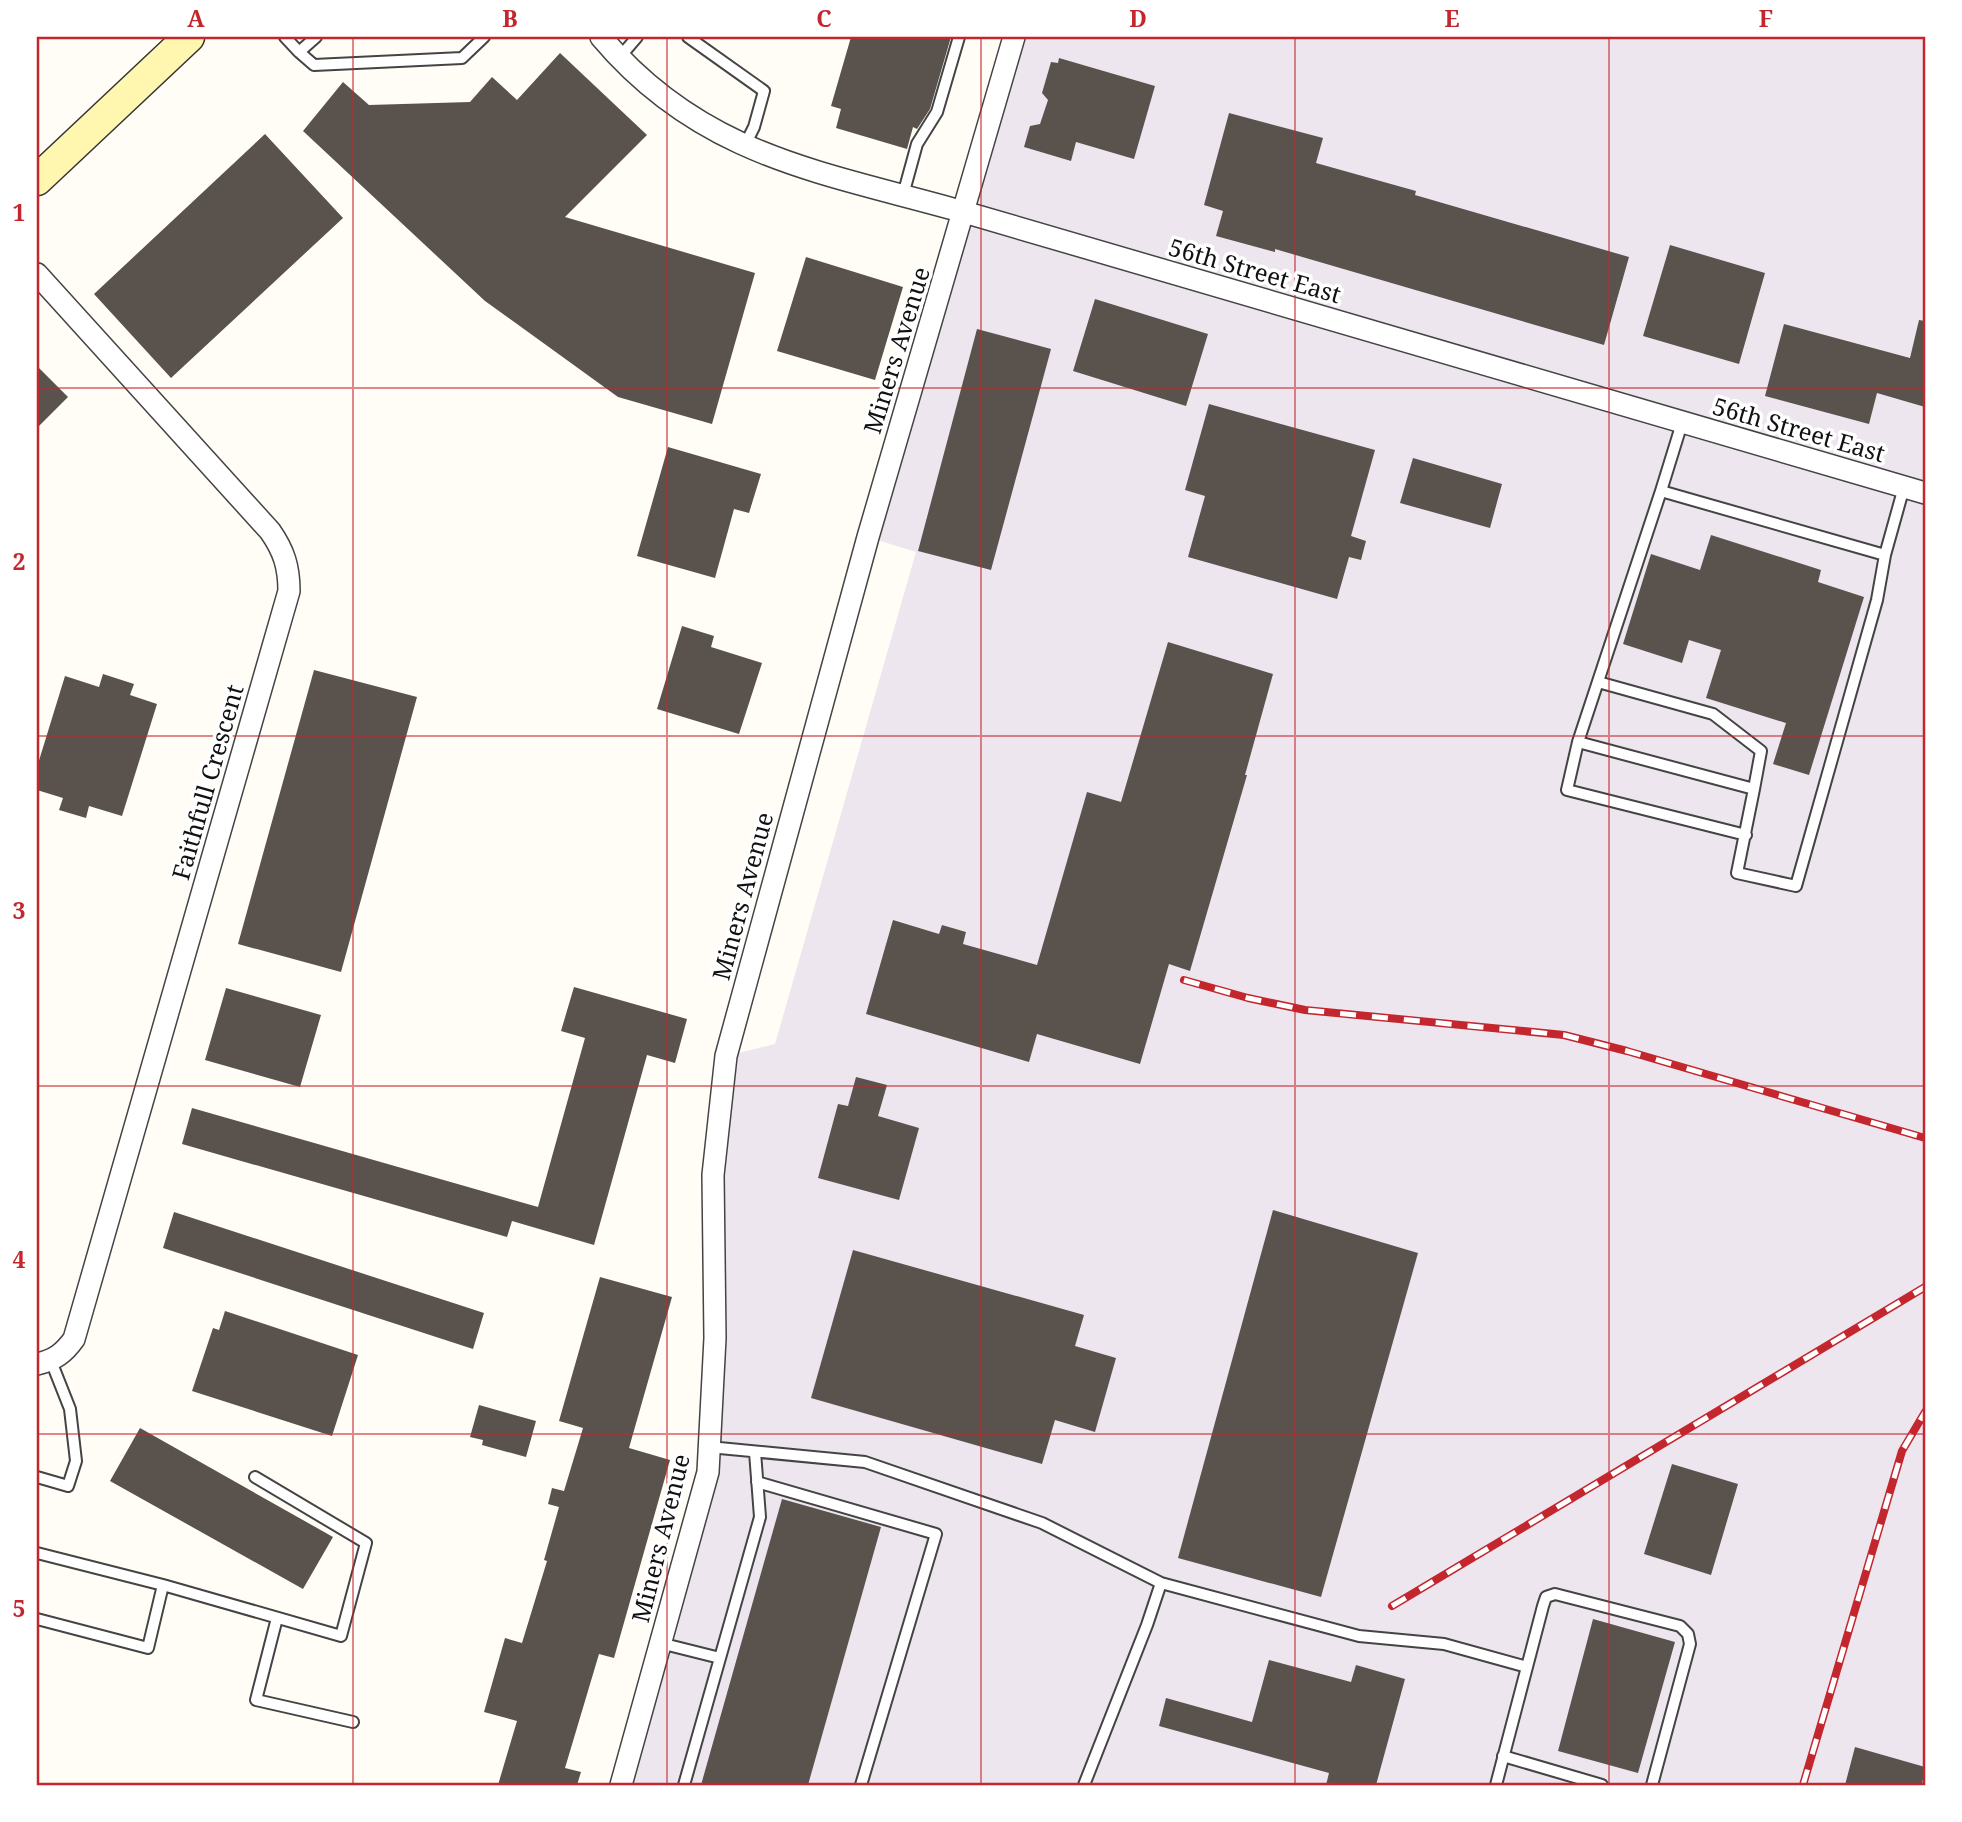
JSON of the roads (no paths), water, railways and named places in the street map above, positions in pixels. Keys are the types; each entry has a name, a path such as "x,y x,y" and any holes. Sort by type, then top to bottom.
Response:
{"street":[{"path":"37,180 189,37"},
{"name":"56th Street East","path":"601,37 619,58 671,103 715,132 812,172 964,212 1925,493"},
{"name":"Miners Avenue","path":"621,1785 708,1472 715,1338 713,1175 726,1056 868,537 1014,37"},
{"name":"Faithfull Crescent","path":"37,274 270,531 286,558 289,574 289,592 74,1339 65,1352 44,1362"}],"lane":[{"path":"285,37 314,65 462,58 485,37"},
{"path":"299,52 316,37"},
{"path":"619,58 637,37"},
{"path":"688,37 764,91 754,127 745,146"},
{"path":"903,195 917,144 937,112 959,37"},
{"path":"1682,423 1578,741 1567,790 1746,835"},
{"path":"1598,682 1713,714 1761,751 1737,873 1796,886 1877,600 1885,555 1904,487"},
{"path":"1661,491 1885,555"},
{"path":"1578,741 1754,789"},
{"path":"37,1477 68,1486 76,1461 71,1409 44,1362"},
{"path":"709,1447 865,1462 1042,1523 1161,1583 1359,1636 1444,1644 1527,1667"},
{"path":"684,1785 760,1517 755,1452"},
{"path":"37,1553 163,1585 341,1636 366,1543 255,1477"},
{"path":"757,1482 936,1534 861,1785"},
{"path":"1084,1785 1161,1583"},
{"path":"37,1619 148,1648 163,1585"},
{"path":"1496,1785 1543,1606 1546,1597 1555,1594 1680,1626 1688,1634 1690,1644 1653,1785"},
{"path":"277,1618 256,1700 353,1722"},
{"path":"660,1643 720,1658"},
{"path":"1503,1756 1602,1785"}],"railway":[{"path":"1184,980 1305,1010 1564,1035 1925,1138"},
{"path":"1392,1606 1925,1287"},
{"path":"1803,1785 1902,1451 1925,1412"}]}
